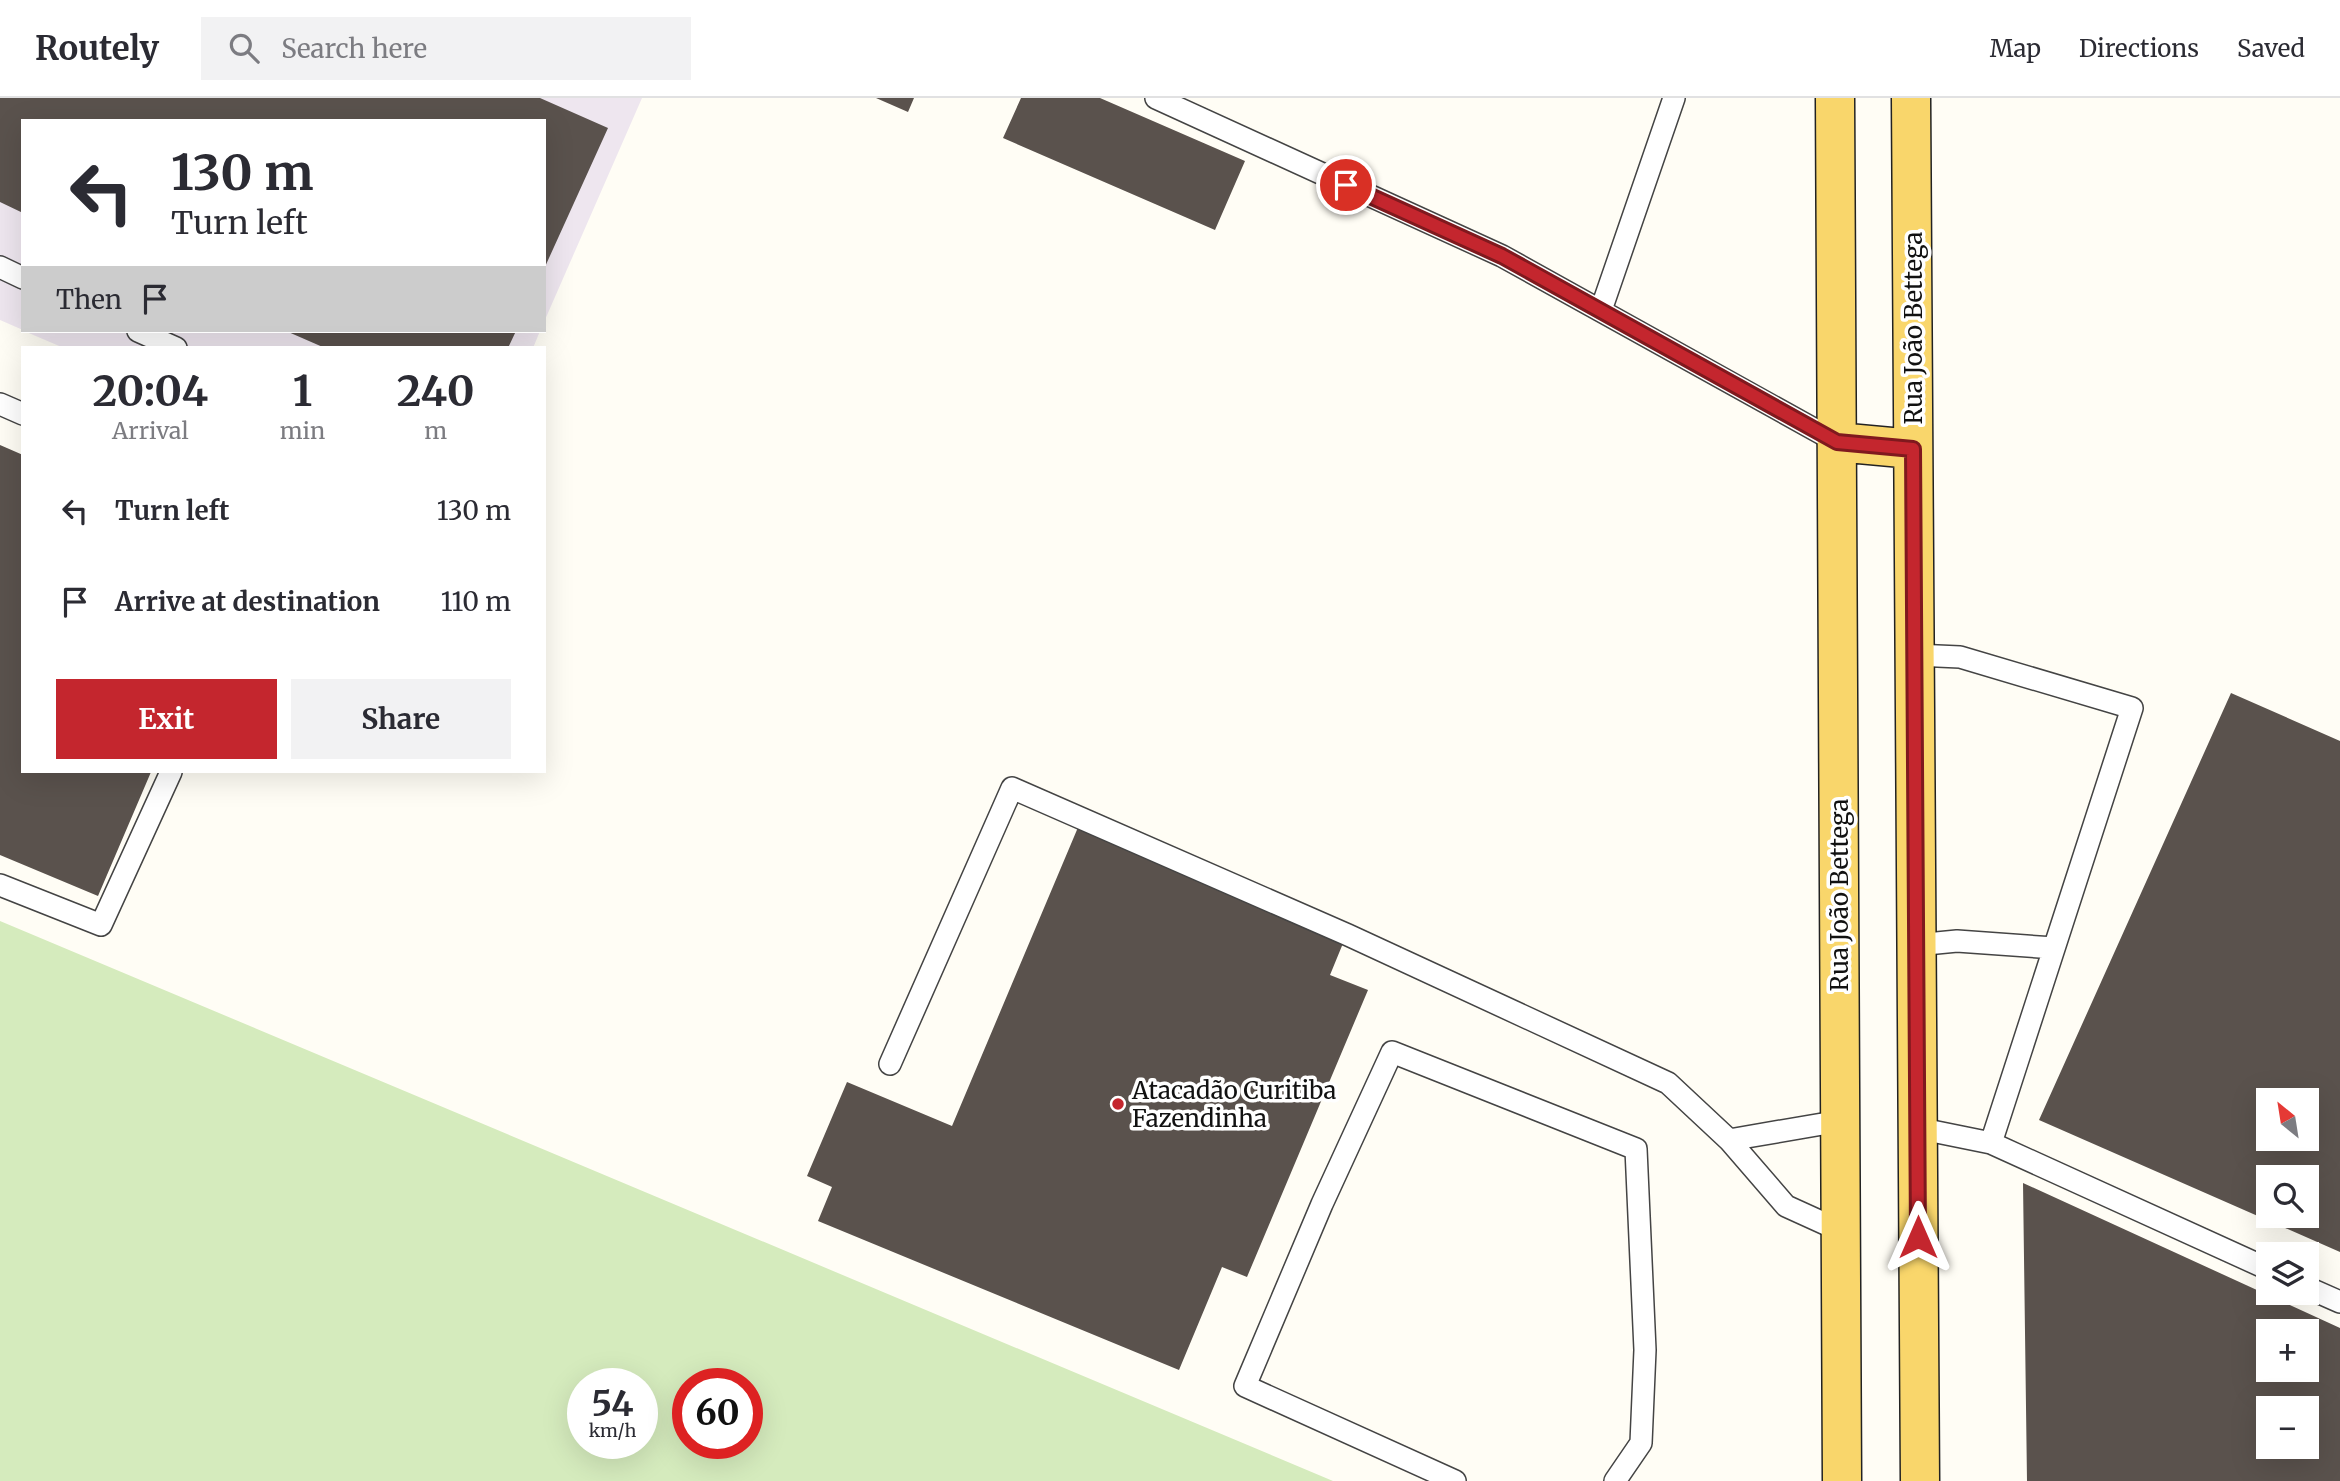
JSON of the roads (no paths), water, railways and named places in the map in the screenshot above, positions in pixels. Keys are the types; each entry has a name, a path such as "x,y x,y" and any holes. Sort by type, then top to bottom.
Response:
{"main road":[{"name":"Rua João Bettega","path":"1835,98 1842,1481"},
{"name":"Rua João Bettega","path":"1911,98 1920,1481"},
{"path":"1837,442 1913,449"}],"lane":[{"path":"1156,98 1502,256 1837,442"},
{"path":"1601,310 1674,98"},
{"path":"0,268 21,277"},
{"path":"142,333 172,346"},
{"path":"0,404 21,413"},
{"path":"1915,656 1960,657 2132,708 1992,1143"},
{"path":"0,885 101,925 171,773"},
{"path":"890,1064 1012,788 1348,935 1668,1083 1729,1140 1786,1206 1841,1231"},
{"path":"1916,945 1957,941 2054,948"},
{"path":"1455,1481 1245,1386 1322,1204 1392,1052 1636,1150 1645,1350 1641,1443 1615,1481"},
{"path":"1729,1140 1840,1121"},
{"path":"1917,1128 1992,1143 2256,1264"},
{"path":"2319,1293 2340,1302"}],"place":[{"name":"Atacadão Curitiba Fazendinha","path":"1118,1104"}]}
